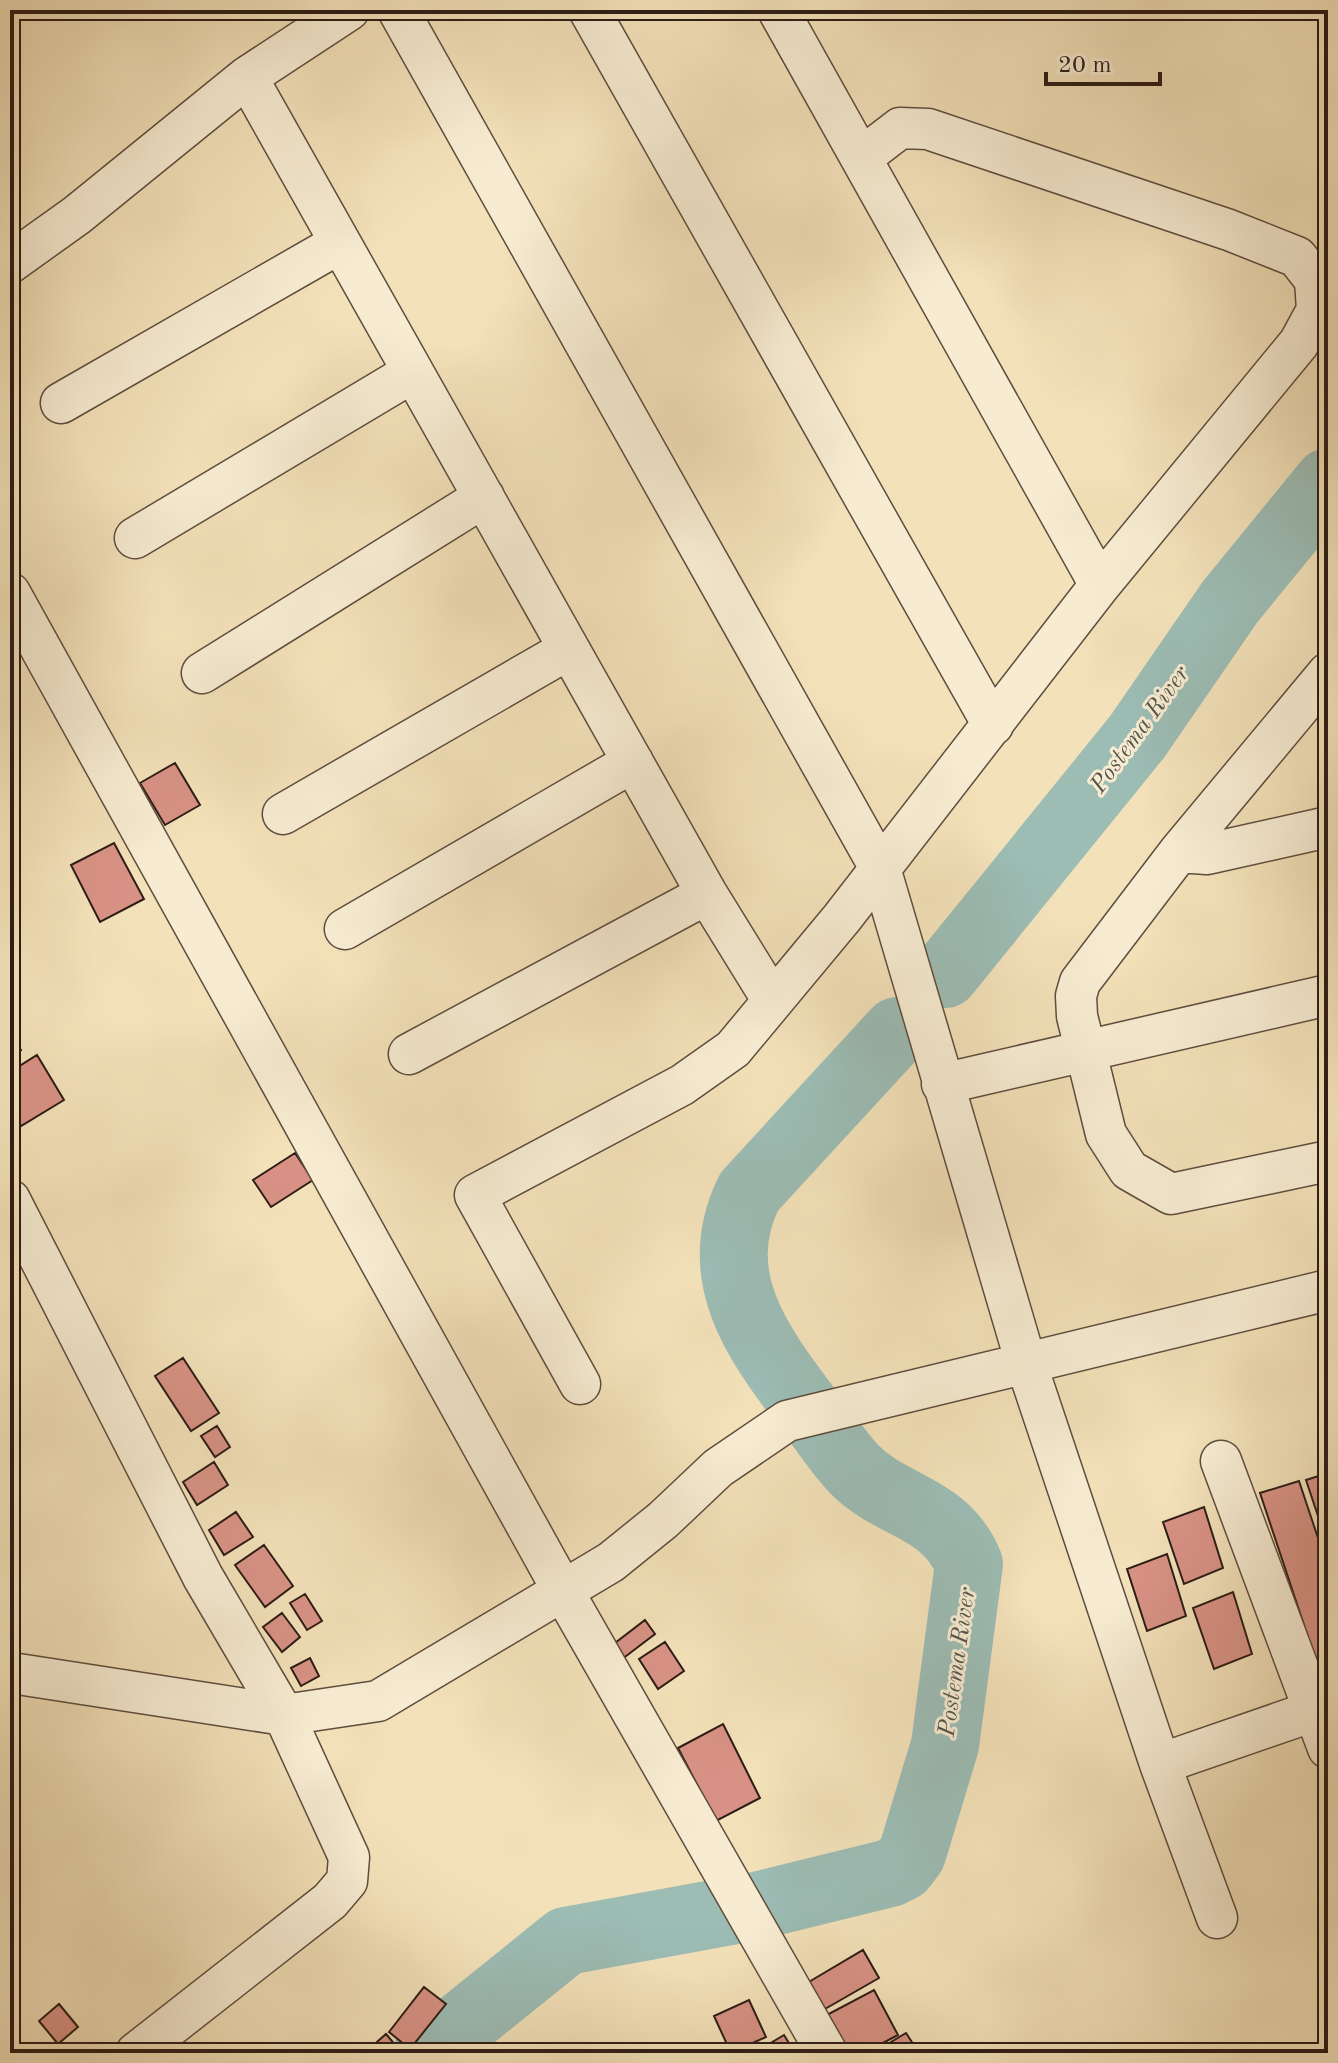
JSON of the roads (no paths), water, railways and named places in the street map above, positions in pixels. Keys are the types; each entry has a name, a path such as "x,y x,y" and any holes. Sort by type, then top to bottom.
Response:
{"street":[{"path":"10,263 77,215 247,77 349,10"},
{"path":"398,10 880,868 1026,1363 1160,1764 1217,1918"},
{"path":"589,10 993,725"},
{"path":"778,10 1100,585"},
{"path":"247,77 707,894 773,1001"},
{"path":"580,1384 475,1195 682,1085 733,1049 880,868 1100,585 1299,343 1317,310 1315,280 1297,257 1229,230 928,129 900,128 861,158"},
{"path":"61,403 340,243"},
{"path":"135,538 413,372"},
{"path":"202,673 484,497"},
{"path":"10,593 563,1591 827,2053"},
{"path":"283,814 569,649"},
{"path":"1328,673 1179,852 1080,982 1077,1016 1106,1134 1129,1170 1171,1194 1328,1161"},
{"path":"345,929 633,762"},
{"path":"1179,852 1207,854 1328,827"},
{"path":"409,1054 707,894"},
{"path":"942,1084 1328,995"},
{"path":"10,1200 203,1577 284,1715 349,1857 347,1881 330,1901 136,2053"},
{"path":"10,1676 18,1674 284,1715 378,1701 611,1562 663,1520 718,1468 787,1421 1328,1290"},
{"path":"1221,1461 1321,1708 1328,1748"},
{"path":"1160,1764 1321,1708"}],"waterway":[{"name":"Postema River","path":"945,974 1137,737 1230,602 1328,482"},
{"name":"Postema River","path":"427,2053 566,1941 752,1907 890,1873 902,1867 912,1854 945,1745 969,1564 946,1530 917,1509 869,1482 836,1447 788,1383 756,1333 736,1280 734,1252 738,1223 749,1192 897,1031"}]}
